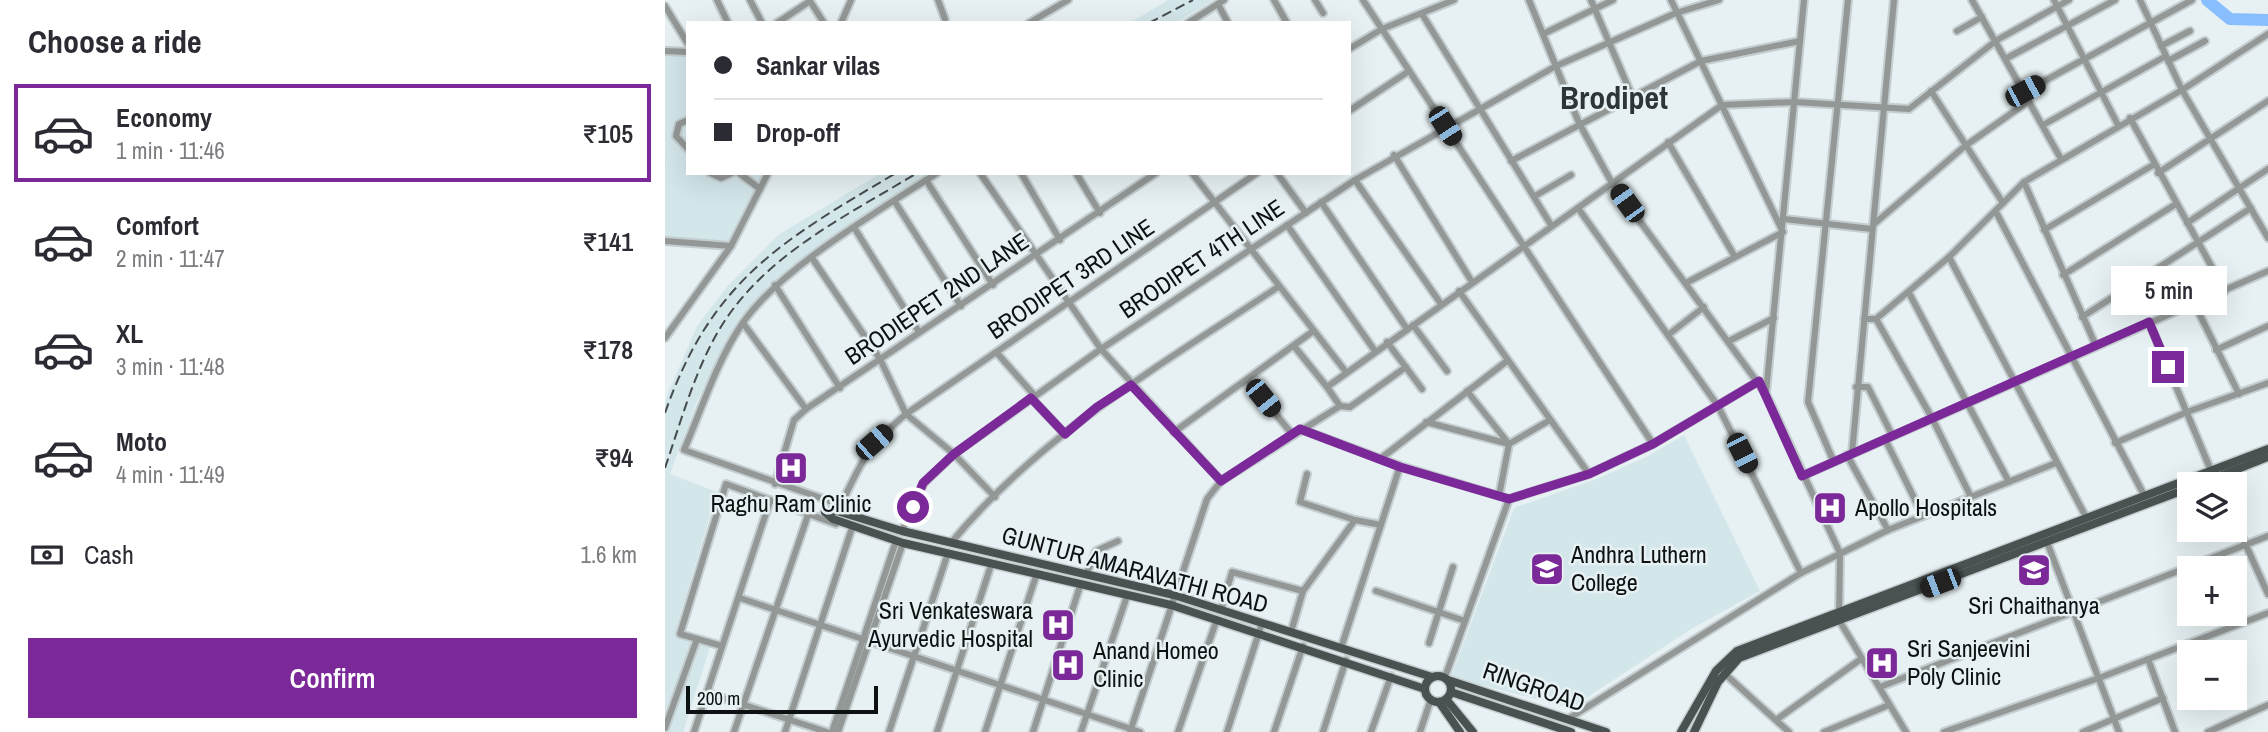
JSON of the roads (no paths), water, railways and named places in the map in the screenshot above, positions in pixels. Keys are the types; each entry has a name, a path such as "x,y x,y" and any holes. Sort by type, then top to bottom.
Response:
{"main road":[{"path":"2225,472 2268,449"},
{"path":"2229,472 2268,457"},
{"path":"1693,732 1724,673 1739,658 2086,517 2144,495 2177,487"},
{"path":"1681,732 1716,671 1730,656 2177,493"},
{"name":"GUNTUR AMARAVATHI ROAD","path":"825,512 837,511 854,524 902,531 1174,595 1432,677"},
{"path":"854,524 899,542 1171,605 1346,660 1425,688 1442,698 1473,732"},
{"path":"1425,688 1432,677"},
{"name":"RINGROAD","path":"1432,677 1447,679 1606,732"},
{"path":"1447,679 1442,698 1460,732"},
{"name":"RINGROAD","path":"1442,698 1571,732"}],"street":[{"path":"717,0 728,21"},
{"path":"750,0 761,21"},
{"path":"779,21 811,0 823,21"},
{"path":"842,21 851,0"},
{"path":"938,0 944,19"},
{"path":"1033,21 1068,0"},
{"path":"1274,0 1286,21"},
{"path":"1315,0 1323,13"},
{"path":"1363,0 1653,444"},
{"path":"1351,48 1382,29 1454,0"},
{"path":"1529,0 1579,123 1612,183 1766,394 1840,553 1838,617 1906,732"},
{"path":"1591,0 1632,96"},
{"path":"1543,34 1613,0"},
{"path":"1671,0 1783,232"},
{"name":"BRODIPET 4TH LINE","path":"902,531 923,483 954,454 1032,396 1321,202 1394,155 1556,66 1676,13 1719,0"},
{"path":"1766,394 1804,0"},
{"path":"1833,460 1808,402 1827,224 1835,106 1848,0"},
{"path":"1888,530 1849,454 1893,0"},
{"path":"1972,0 1997,40 2061,159"},
{"path":"1327,387 1722,105 1794,102 1909,109 1997,40 2055,3 2069,0"},
{"path":"2007,58 2115,0"},
{"path":"2140,0 2182,90 2251,208 2266,228 2268,238"},
{"path":"2025,91 2192,0"},
{"path":"1191,21 1221,2 1227,21"},
{"path":"2055,3 2118,125"},
{"path":"665,5 686,41"},
{"path":"1422,14 1551,225"},
{"path":"1957,31 1982,17"},
{"path":"2161,46 2190,31"},
{"path":"1864,318 1876,319 1909,293 1996,212 2024,181 2182,90 2268,34"},
{"path":"1511,161 1701,61 1800,41"},
{"path":"2043,125 2100,93 2205,41"},
{"path":"665,51 686,52"},
{"path":"1351,110 1409,71"},
{"path":"1931,90 2003,203"},
{"path":"2158,173 2268,101"},
{"path":"1784,219 1873,227 1965,146 2029,102"},
{"path":"2130,118 2153,165 2225,291"},
{"path":"686,121 679,124 676,136 686,147"},
{"path":"1668,142 1735,257"},
{"path":"1394,155 1472,282"},
{"path":"2043,230 2153,165"},
{"path":"2187,223 2268,169"},
{"path":"742,175 760,189"},
{"path":"665,338 731,246 767,175"},
{"path":"854,524 841,505 684,450 723,359 743,323 775,285 934,175"},
{"path":"981,175 1101,349 1221,481"},
{"path":"1022,175 1059,240"},
{"path":"1077,175 1100,213"},
{"name":"BRODIEPET 2ND LANE","path":"775,484 794,420 806,409 1037,256 1153,175"},
{"path":"1194,175 1312,332 1346,372"},
{"name":"BRODIPET 3RD LINE","path":"841,505 874,442 906,414 1254,175"},
{"path":"1278,175 1306,213"},
{"path":"1535,196 1571,175"},
{"path":"926,180 993,285"},
{"path":"1355,180 1441,304"},
{"path":"2024,181 2043,230 2096,346"},
{"path":"895,202 961,306"},
{"path":"1321,202 1410,327 1447,371"},
{"path":"2063,275 2176,204"},
{"path":"1578,208 1718,406 1801,573"},
{"path":"2082,317 2251,208"},
{"path":"1996,212 2144,495"},
{"path":"1287,225 1375,351"},
{"path":"855,229 919,332"},
{"path":"1686,283 1783,232"},
{"path":"665,241 731,246"},
{"path":"1949,257 2086,517"},
{"path":"812,258 880,359 906,414 954,454 995,496"},
{"path":"1802,476 1833,460 2268,271"},
{"path":"775,285 840,388"},
{"path":"951,543 995,496 1097,407 1278,287"},
{"path":"1459,291 1589,474"},
{"path":"1909,293 2009,482"},
{"path":"2194,303 2239,394"},
{"path":"1668,335 1704,307"},
{"path":"1729,341 1774,318"},
{"path":"1876,319 1932,418 1971,497"},
{"path":"2149,322 2212,472"},
{"path":"743,323 806,409"},
{"path":"2216,350 2268,326"},
{"path":"1174,432 1312,332"},
{"path":"1387,342 1422,389"},
{"path":"1294,346 1340,406"},
{"path":"997,353 1065,434"},
{"path":"1380,458 1507,361"},
{"path":"1130,731 1207,499 1221,481 1292,433 1340,406 1350,407 1406,367"},
{"path":"1248,380 1292,433"},
{"path":"1300,429 1400,467 1509,499 1589,474 1653,444 1759,381"},
{"path":"2115,443 2187,412 2268,383"},
{"path":"1856,387 1868,387 1892,435"},
{"path":"1467,391 1509,444 1499,496"},
{"path":"1426,422 1509,444 1550,420"},
{"path":"1885,439 1923,516"},
{"path":"1568,719 1801,573 1888,530 2056,463"},
{"path":"1341,648 1400,467"},
{"path":"1307,474 1300,502 1355,520 1381,524"},
{"path":"722,646 680,634 726,484 808,515 854,524"},
{"path":"1447,679 1509,499"},
{"path":"694,732 740,598 769,501"},
{"path":"734,732 808,515"},
{"path":"1291,632 1303,591 1355,520"},
{"path":"785,732 818,625 854,524"},
{"path":"1879,687 2268,536"},
{"path":"1086,575 1096,551 1118,541"},
{"path":"708,693 829,732 899,542"},
{"path":"2047,542 2119,732"},
{"path":"2245,542 2268,594"},
{"path":"889,732 948,553"},
{"path":"937,732 991,565"},
{"path":"1429,643 1453,567"},
{"path":"1221,610 1232,572 1303,591"},
{"path":"985,732 1037,573"},
{"path":"1033,732 1081,583"},
{"path":"1376,591 1465,621"},
{"path":"1081,732 1128,596"},
{"path":"740,598 1130,731 1140,732"},
{"path":"1944,732 2099,678 2268,613"},
{"path":"1178,732 1217,619"},
{"path":"1227,732 1262,623"},
{"path":"665,728 697,639"},
{"path":"838,732 864,641"},
{"path":"1274,732 1303,646"},
{"path":"1776,720 1861,659"},
{"path":"2148,659 2175,732"},
{"path":"1323,732 1346,660"},
{"path":"1724,673 1789,732"},
{"path":"1371,732 1391,676"},
{"path":"1420,732 1442,698"},
{"path":"2083,732 2163,698"},
{"path":"1825,732 1889,705"},
{"path":"2208,732 2268,705"}],"waterway":[{"path":"2207,0 2230,19 2268,20"}],"railway":[{"path":"1153,21 1193,0"},
{"path":"665,413 683,368 704,329 728,297 755,269 785,244 893,175"},
{"path":"665,468 700,368 715,337 754,284 804,242 914,175"}],"place":[{"name":"Raghu Ram Clinic","path":"791,468"},
{"name":"Apollo Hospitals","path":"1830,508"},
{"name":"Andhra Luthern College","path":"1547,569"},
{"name":"Sri Chaithanya","path":"2034,570"},
{"name":"Sri Venkateswara Ayurvedic Hospital","path":"1058,625"},
{"name":"Sri Sanjeevini Poly Clinic","path":"1882,663"},
{"name":"Anand Homeo Clinic","path":"1068,665"}],"district":[{"name":"Brodipet","path":"1614,98"}]}
